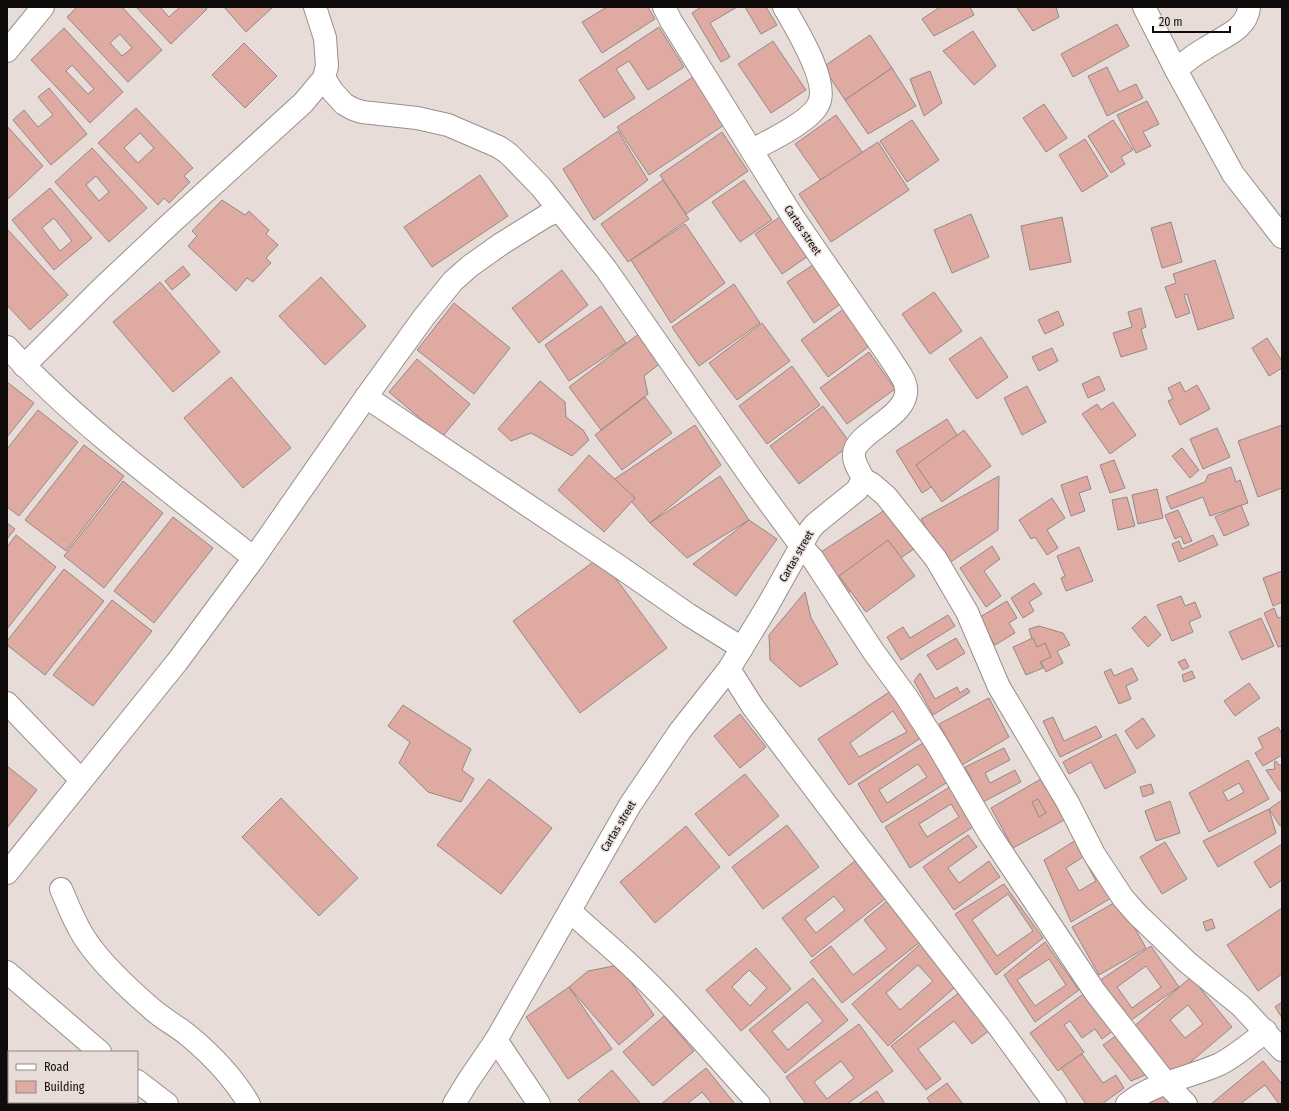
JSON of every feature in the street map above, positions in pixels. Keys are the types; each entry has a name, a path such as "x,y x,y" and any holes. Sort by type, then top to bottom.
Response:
{"street":[{"path":"7,51 43,7"},
{"path":"24,366 100,290 170,224 303,103 324,78 327,66 325,38 315,7"},
{"name":"Cartas street","path":"454,1104 496,1040 630,805 680,731 729,670 810,530 857,490 863,479 854,463 856,446 893,414 905,397 906,388 903,380 890,358 793,217 671,21 664,7"},
{"path":"752,150 802,122 813,113 819,104 821,97 822,89 818,76 784,7"},
{"path":"1144,7 1176,70 1233,174 1282,238"},
{"path":"1176,70 1206,48 1238,28 1249,12 1249,7"},
{"path":"324,78 333,92 344,104 353,109 362,112 417,118 448,125 499,147 509,154 523,168 559,210 606,270 754,482 813,560 873,651 906,696 942,753 989,833 1095,992 1166,1083 1186,1104"},
{"path":"7,872 80,780 178,662 254,558 424,317 453,281 470,266 501,244 546,216 559,210"},
{"path":"7,347 24,366 111,446 254,558"},
{"path":"366,398 617,565 660,596 742,648"},
{"path":"863,479 872,484 886,496 936,559 967,612 999,687 1068,803 1094,854 1123,898 1137,914 1187,962 1241,1006 1266,1031 1282,1050"},
{"path":"729,670 753,707 858,847 1000,1027 1055,1104"},
{"path":"7,703 80,780"},
{"path":"61,889 73,918 87,942 102,962 152,1009 188,1036 220,1064 242,1091 249,1104"},
{"path":"570,911 629,964 673,1008 759,1104"},
{"path":"7,972 99,1051"},
{"path":"1127,1104 1134,1098 1150,1089 1200,1072 1221,1063 1245,1048 1266,1031"},
{"path":"496,1040 539,1104"},
{"path":"138,1082 167,1104"}],"building":[{"path":"77,7 122,7 162,50 128,82 67,17","holes":["120,34 132,48 122,56 110,43"]},
{"path":"136,7 163,7 161,8 169,17 180,7 205,7 207,9 171,44"},
{"path":"224,7 273,7 246,32"},
{"path":"607,7 648,7 655,19 602,53 582,22"},
{"path":"701,7 737,7 710,23 730,57 721,62 692,13"},
{"path":"745,7 766,7 777,25 761,34"},
{"path":"940,7 970,7 974,15 934,36 922,19"},
{"path":"1056,7 1059,17 1033,31 1017,8"},
{"path":"1117,24 1129,46 1073,77 1061,54"},
{"path":"659,27 684,67 648,90 629,61 616,69 635,98 604,118 579,80"},
{"path":"64,28 123,92 90,123 31,60","holes":["72,65 94,89 88,94 66,71"]},
{"path":"973,31 996,66 974,85 943,51"},
{"path":"870,35 892,68 845,100 823,67"},
{"path":"773,41 806,90 771,113 738,64"},
{"path":"244,43 277,76 245,108 212,75"},
{"path":"1107,67 1119,92 1136,84 1143,98 1107,116 1088,76"},
{"path":"892,68 916,106 868,134 845,100"},
{"path":"930,71 942,103 924,116 910,79"},
{"path":"696,75 727,123 649,175 617,127"},
{"path":"49,88 87,134 51,165 13,120 24,110 38,127 53,115 38,97"},
{"path":"1147,101 1159,124 1143,132 1151,146 1136,153 1117,115"},
{"path":"1044,104 1067,138 1046,152 1023,118"},
{"path":"136,108 193,168 184,176 190,182 169,203 164,198 158,205 98,143","holes":["140,133 154,148 138,163 124,148"]},
{"path":"836,115 865,156 824,185 795,144"},
{"path":"912,120 939,160 907,182 880,141"},
{"path":"1113,120 1133,150 1121,157 1125,164 1111,173 1088,136"},
{"path":"7,126 43,166 7,200"},
{"path":"618,131 648,180 594,220 563,169"},
{"path":"722,132 748,171 686,214 660,175"},
{"path":"1085,139 1108,176 1082,192 1059,155"},
{"path":"878,142 909,190 831,242 799,194"},
{"path":"92,148 147,208 109,242 55,182","holes":["96,176 109,192 99,201 86,185"]},
{"path":"480,175 508,216 432,267 404,227"},
{"path":"663,180 689,219 628,262 601,224"},
{"path":"744,180 772,220 740,242 712,202"},
{"path":"50,188 92,238 54,270 12,220","holes":["54,218 72,241 60,251 42,228"]},
{"path":"222,200 245,215 249,211 269,230 266,234 278,245 266,258 271,263 253,282 247,278 236,291 188,246 197,236 192,231"},
{"path":"787,212 814,252 782,274 755,234"},
{"path":"971,214 989,257 952,273 934,230"},
{"path":"1062,217 1071,262 1030,270 1021,226"},
{"path":"1171,222 1182,262 1162,268 1151,228"},
{"path":"685,224 725,283 671,323 631,260"},
{"path":"7,229 68,295 30,330 7,305"},
{"path":"1215,260 1234,318 1198,330 1187,294 1184,295 1190,313 1176,318 1165,287 1176,283 1173,274"},
{"path":"819,261 846,300 814,323 787,282"},
{"path":"183,266 190,275 172,290 165,281"},
{"path":"562,270 588,305 539,343 512,308"},
{"path":"321,277 366,326 325,365 279,316"},
{"path":"160,282 220,352 173,392 113,322"},
{"path":"734,284 760,323 699,366 672,327"},
{"path":"934,292 962,331 930,354 902,314"},
{"path":"454,303 510,348 474,394 417,350"},
{"path":"849,305 876,341 828,377 801,340"},
{"path":"601,306 626,343 569,381 545,345"},
{"path":"1141,308 1146,327 1141,329 1147,349 1121,357 1113,333 1132,327 1128,312"},
{"path":"1058,311 1064,325 1045,334 1038,320"},
{"path":"762,323 790,361 737,400 709,363"},
{"path":"644,330 666,359 644,376 648,394 601,430 569,387"},
{"path":"981,337 1008,377 977,399 949,359"},
{"path":"1267,338 1282,361 1282,368 1269,376 1252,348"},
{"path":"1052,348 1058,361 1039,371 1032,357"},
{"path":"869,352 895,389 847,424 820,388"},
{"path":"417,359 470,404 442,437 389,392"},
{"path":"792,366 820,405 767,444 739,406"},
{"path":"1099,376 1105,390 1088,398 1082,384"},
{"path":"231,377 291,448 243,488 184,418"},
{"path":"540,381 565,402 566,417 583,430 589,440 572,456 531,433 511,441 498,429"},
{"path":"7,382 34,403 7,437"},
{"path":"1180,382 1185,392 1197,385 1210,409 1180,425 1168,401 1173,399 1168,388"},
{"path":"1027,386 1046,422 1022,435 1004,398"},
{"path":"645,397 672,433 622,470 595,435"},
{"path":"1113,402 1136,435 1110,454 1082,414 1097,404 1101,410"},
{"path":"823,406 851,444 799,484 770,446"},
{"path":"38,410 78,442 19,516 7,507 7,449"},
{"path":"947,419 973,460 922,493 896,451"},
{"path":"695,425 721,465 650,523 613,480"},
{"path":"1282,425 1282,488 1258,497 1238,441"},
{"path":"1217,428 1230,457 1203,469 1190,439"},
{"path":"964,430 991,466 942,502 916,465"},
{"path":"84,445 124,476 66,551 25,520"},
{"path":"1182,448 1199,470 1190,478 1172,456"},
{"path":"589,455 635,498 604,532 558,490"},
{"path":"1114,460 1125,488 1110,493 1100,465"},
{"path":"1231,467 1236,482 1240,480 1248,503 1210,516 1203,497 1171,509 1166,497 1205,482 1208,475"},
{"path":"720,476 749,520 687,558 650,523"},
{"path":"999,476 998,530 946,565 921,519"},
{"path":"1087,476 1091,489 1079,493 1085,511 1071,516 1061,485"},
{"path":"123,481 163,513 104,588 64,556"},
{"path":"1157,489 1163,518 1138,524 1132,495"},
{"path":"1127,497 1135,526 1118,530 1112,500"},
{"path":"1052,498 1065,518 1047,530 1058,548 1047,555 1035,537 1031,539 1019,520"},
{"path":"1241,505 1249,525 1224,536 1215,517"},
{"path":"888,508 914,549 845,595 818,554"},
{"path":"1178,510 1192,541 1184,544 1181,536 1175,539 1165,515"},
{"path":"173,517 213,548 154,623 114,591"},
{"path":"749,520 777,539 736,596 693,564"},
{"path":"7,523 15,529 7,539"},
{"path":"16,535 56,567 7,629 7,547"},
{"path":"1213,535 1218,545 1179,562 1172,544 1179,541 1182,549"},
{"path":"888,540 915,576 866,612 839,576"},
{"path":"992,546 1000,559 984,571 1001,596 986,607 960,568"},
{"path":"1079,547 1093,581 1066,591 1061,578 1065,576 1057,556"},
{"path":"600,557 667,648 580,713 513,621"},
{"path":"64,569 104,601 45,675 7,645 7,641"},
{"path":"1282,571 1282,602 1273,606 1263,578"},
{"path":"1034,583 1042,594 1029,602 1034,611 1023,618 1011,598"},
{"path":"805,592 811,618 838,664 800,687 770,660 769,635"},
{"path":"1181,596 1185,606 1195,602 1201,617 1189,622 1193,632 1172,641 1157,605"},
{"path":"112,600 152,631 93,706 53,675"},
{"path":"1007,601 1017,618 1009,623 1015,633 995,645 986,630 975,620"},
{"path":"1274,608 1278,618 1282,617 1282,646 1278,647 1264,613"},
{"path":"948,615 955,626 901,660 887,637 903,627 910,638"},
{"path":"1145,616 1161,635 1148,647 1132,628"},
{"path":"1261,618 1274,646 1242,660 1229,632"},
{"path":"1039,626 1063,633 1070,645 1057,651 1063,663 1046,672 1035,650 1029,629"},
{"path":"956,638 965,653 937,670 927,655"},
{"path":"1033,638 1037,647 1045,643 1051,657 1040,662 1043,668 1026,675 1013,647"},
{"path":"1185,659 1189,667 1183,670 1178,662"},
{"path":"1132,668 1138,680 1126,686 1131,699 1119,704 1104,672 1111,669 1114,676"},
{"path":"1192,671 1195,678 1184,682 1182,675"},
{"path":"920,673 935,699 957,687 960,693 967,688 970,692 933,715 914,681"},
{"path":"1249,683 1260,698 1235,716 1224,701"},
{"path":"897,687 927,734 849,785 818,739","holes":["893,711 907,732 859,757 850,743"]},
{"path":"989,698 1009,737 962,765 939,724"},
{"path":"403,705 471,749 462,770 474,779 461,802 428,792 399,763 410,742 388,726"},
{"path":"740,714 766,747 740,768 714,736"},
{"path":"1053,717 1064,741 1096,726 1102,737 1060,757 1043,721"},
{"path":"1143,718 1155,736 1137,749 1125,731"},
{"path":"1278,727 1282,734 1282,755 1263,766 1255,753 1263,748 1258,738"},
{"path":"1116,734 1136,772 1105,789 1091,762 1069,774 1063,762"},
{"path":"926,741 951,780 882,823 858,784","holes":["918,764 927,777 887,803 879,790"]},
{"path":"1004,748 1010,760 985,773 990,783 1015,770 1021,782 983,802 965,767"},
{"path":"1248,760 1269,799 1209,832 1189,793","holes":["1239,783 1244,792 1228,801 1223,792"]},
{"path":"1276,761 1279,765 1282,765 1282,790 1280,791 1266,770 1275,769 1274,762"},
{"path":"7,766 37,790 7,828"},
{"path":"745,774 779,816 729,856 695,814"},
{"path":"1046,776 1068,818 1013,848 991,808"},
{"path":"489,779 552,828 501,894 437,845"},
{"path":"956,783 979,823 910,868 885,827","holes":["951,804 959,817 927,837 919,824"]},
{"path":"1151,784 1154,793 1143,797 1140,787"},
{"path":"281,798 358,878 319,916 242,837"},
{"path":"1038,799 1046,813 1039,817 1032,802"},
{"path":"1282,800 1282,825 1280,826 1269,809"},
{"path":"1170,801 1180,833 1156,841 1145,811"},
{"path":"1269,809 1276,833 1218,867 1203,841"},
{"path":"787,825 819,867 763,909 732,867"},
{"path":"686,826 720,867 655,923 620,882"},
{"path":"968,835 977,847 948,868 959,883 989,861 1000,877 954,910 923,867"},
{"path":"1076,840 1111,898 1071,922 1044,860","holes":["1083,857 1096,881 1079,891 1066,868"]},
{"path":"1165,842 1187,879 1162,894 1140,857"},
{"path":"1282,844 1282,880 1270,888 1254,862"},
{"path":"860,857 890,895 812,957 782,918","holes":["834,896 845,910 816,933 805,919"]},
{"path":"1004,884 1043,938 996,975 955,914","holes":["1008,894 1033,931 997,956 972,920"]},
{"path":"892,897 924,939 842,1003 810,962 831,946 853,975 887,949 864,920"},
{"path":"1119,900 1146,948 1099,975 1072,927"},
{"path":"1282,908 1282,974 1258,991 1227,945"},
{"path":"1212,919 1215,928 1206,931 1203,922"},
{"path":"925,940 961,982 888,1046 852,1004","holes":["918,965 933,981 900,1010 886,993"]},
{"path":"1045,942 1079,990 1035,1022 1004,975","holes":["1049,959 1066,985 1035,1006 1017,980"]},
{"path":"1151,946 1179,987 1124,1025 1096,983","holes":["1146,966 1161,987 1132,1008 1117,987"]},
{"path":"756,948 791,989 741,1031 706,990","holes":["749,970 767,988 750,1006 732,987"]},
{"path":"619,965 654,1015 619,1045 569,987 588,971"},
{"path":"1191,977 1232,1027 1173,1077 1132,1028","holes":["1188,1005 1203,1024 1185,1038 1170,1020"]},
{"path":"813,978 848,1020 785,1073 749,1030","holes":["807,1002 823,1021 788,1050 772,1031"]},
{"path":"569,987 612,1049 568,1079 526,1017"},
{"path":"961,991 991,1029 972,1044 954,1021 918,1049 941,1079 926,1090 891,1046"},
{"path":"1086,992 1114,1030 1102,1039 1095,1029 1082,1038 1070,1021 1064,1025 1084,1052 1058,1071 1030,1033"},
{"path":"1282,1002 1282,1018 1275,1007"},
{"path":"664,1016 694,1051 653,1086 623,1052"},
{"path":"859,1024 893,1071 847,1104 806,1104 786,1077","holes":["841,1061 854,1078 827,1099 814,1082"]},
{"path":"1120,1033 1150,1073 1131,1081 1103,1045"},
{"path":"1082,1054 1103,1083 1116,1075 1124,1088 1102,1104 1086,1104 1061,1068"},
{"path":"1263,1061 1282,1084 1282,1104 1279,1104 1265,1085 1240,1104 1211,1104"},
{"path":"706,1068 735,1104 712,1104 702,1092 687,1104 661,1104"},
{"path":"612,1070 641,1104 582,1104 578,1100"},
{"path":"947,1083 963,1104 931,1104 927,1098"},
{"path":"877,1091 885,1104 858,1104"},
{"path":"1163,1092 1171,1104 1147,1104"}]}
